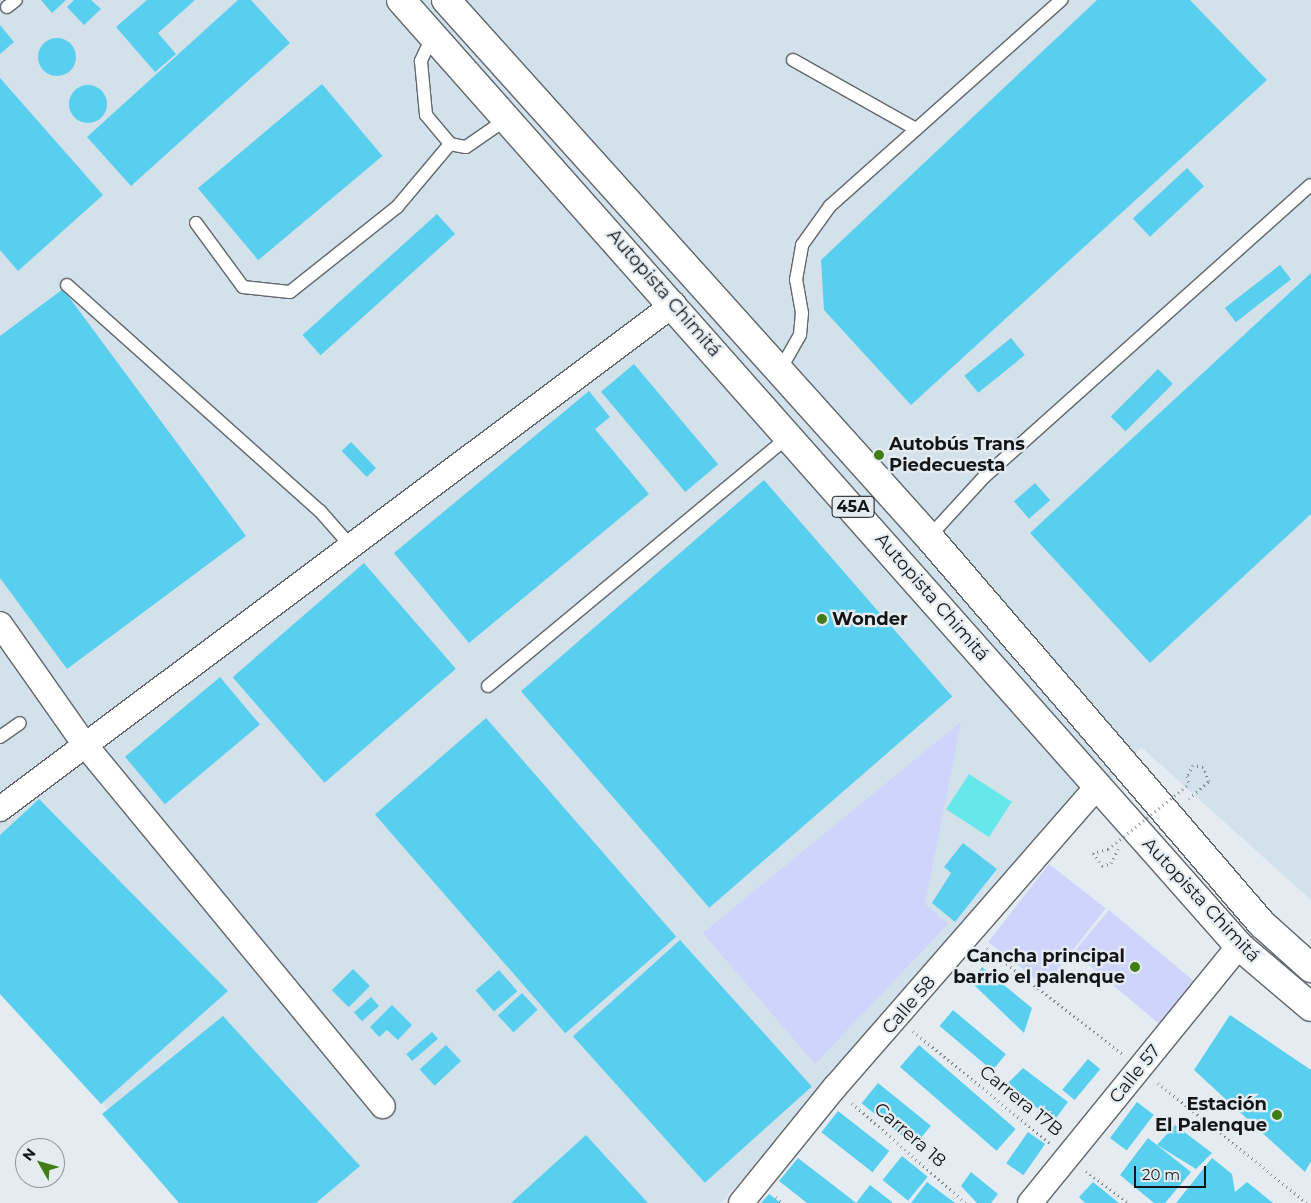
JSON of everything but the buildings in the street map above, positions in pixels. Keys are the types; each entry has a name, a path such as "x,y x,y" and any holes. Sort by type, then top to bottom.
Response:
{"highway":[{"name":"Autopista Chimitá","path":"401,0 674,304 1240,946 1311,1007"},
{"name":"Autopista Chimitá","path":"446,0 928,537 1171,814 1262,924 1311,968"}],"street":[{"path":"0,809 349,544 674,304"},
{"path":"0,624 86,745 382,1106"},
{"name":"Calle 58","path":"741,1203 835,1087 1098,786"},
{"name":"Calle 57","path":"1030,1203 1240,946"}],"lane":[{"path":"780,370 800,335 802,313 796,280 802,245 830,206 1061,0"},
{"path":"433,35 421,61 426,115 450,144 466,147 508,118"},
{"path":"793,60 916,129"},
{"path":"196,222 243,288 290,292 397,207 450,144"},
{"path":"928,537 984,477 1311,185"},
{"path":"67,285 320,511 349,544"},
{"path":"488,686 790,435"},
{"path":"0,737 20,723"}],"path":[{"path":"1139,833 1113,854 1111,863 1102,866 1093,853 1108,849 1190,784 1190,768 1197,764 1203,767 1209,781 1171,814"},
{"path":"970,934 1308,1203"},
{"name":"Carrera 17B","path":"897,1018 1067,1157 1129,1203"},
{"name":"Carrera 18","path":"835,1087 966,1203"}],"shaded area":[{"path":"0,0 1311,0 1311,900 1141,747 721,1203 189,1203 0,987"},
{"path":"961,722 925,904 948,924 815,1064 703,933"},
{"path":"1049,864 1106,908 1045,986 988,942"},
{"name":"Cancha principal barrio el palenque","path":"1109,910 1196,983 1161,1025 1074,952"}],"water":[{"path":"969,774 1012,802 989,837 946,809"}],"place":[{"name":"Autobús Trans Piedecuesta","path":"879,455"},
{"name":"Wonder","path":"822,619"},
{"name":"Cancha principal barrio el palenque","path":"1135,967"},
{"name":"Estación El Palenque","path":"1277,1115"}]}
